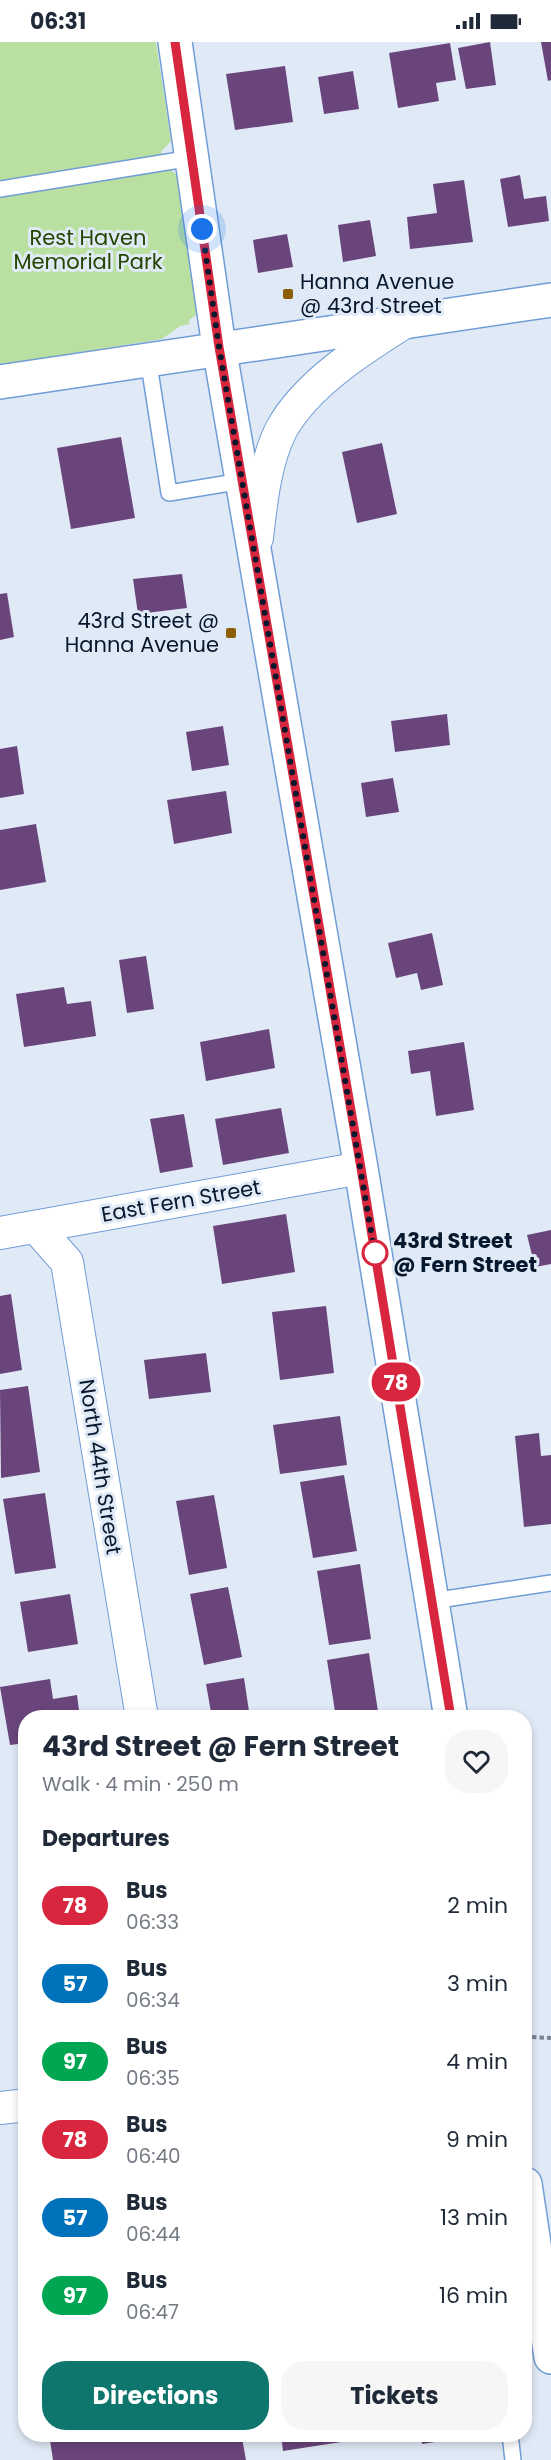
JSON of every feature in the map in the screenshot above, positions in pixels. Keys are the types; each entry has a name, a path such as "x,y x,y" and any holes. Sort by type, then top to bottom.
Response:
{"street":[{"path":"175,42 219,347 361,1168 450,1710"},
{"path":"0,382 219,347 551,300"},
{"path":"255,556 262,487 282,430 310,393 352,355 409,320"},
{"name":"East Fern Street","path":"1,1226 36,1227 361,1168"},
{"name":"North 44th Street","path":"36,1227 67,1262 141,1710"},
{"path":"0,2108 18,2106"},
{"path":"532,2231 551,2357"}],"lane":[{"path":"0,189 192,158"},
{"path":"148,358 169,493 242,481"},
{"path":"432,1601 551,1582"},
{"path":"511,2442 513,2460"}],"path":[{"path":"532,2037 551,2038"}],"green space":[{"name":"Rest Haven Memorial Park","path":"0,42 156,42 171,141 161,152 164,170 169,169 177,175 198,298 196,315 189,320 190,324 180,326 162,339 0,365"}],"building":[{"path":"490,42 496,85 466,89 458,48"},
{"path":"541,42 551,42 551,80 548,81"},
{"path":"450,43 456,80 436,83 439,101 398,108 389,53"},
{"path":"285,66 293,122 235,130 226,74"},
{"path":"353,71 359,109 324,114 318,77"},
{"path":"520,175 524,199 546,196 549,221 508,227 500,179"},
{"path":"464,180 473,242 410,249 407,217 437,213 433,184"},
{"path":"370,220 376,256 343,262 338,225"},
{"path":"287,234 293,267 258,273 253,240"},
{"path":"121,437 135,518 71,529 57,448"},
{"path":"382,443 397,514 357,523 342,452"},
{"path":"182,574 187,608 138,614 133,579"},
{"path":"7,593 14,637 0,640 0,594"},
{"path":"447,714 450,745 395,752 391,721"},
{"path":"223,726 229,765 192,771 186,732"},
{"path":"17,746 24,794 0,798 0,749"},
{"path":"393,778 399,812 366,817 361,783"},
{"path":"226,791 232,833 174,844 167,800"},
{"path":"36,824 46,882 0,890 0,830"},
{"path":"432,933 443,985 421,990 417,973 396,978 388,943"},
{"path":"146,956 154,1009 127,1013 119,960"},
{"path":"64,987 67,1004 91,1001 96,1036 24,1047 16,994"},
{"path":"269,1029 275,1068 206,1081 200,1042"},
{"path":"464,1042 474,1110 436,1116 430,1071 411,1074 408,1051"},
{"path":"281,1108 289,1153 223,1165 215,1119"},
{"path":"184,1114 193,1167 160,1173 150,1119"},
{"path":"286,1214 295,1272 222,1284 213,1226"},
{"path":"551,1230 551,1264 535,1267 527,1235"},
{"path":"11,1294 22,1370 0,1374 0,1296"},
{"path":"326,1306 334,1373 280,1380 272,1312"},
{"path":"206,1353 211,1392 149,1399 144,1360"},
{"path":"28,1386 40,1472 1,1478 0,1390"},
{"path":"340,1416 347,1465 280,1474 273,1425"},
{"path":"539,1433 541,1456 551,1455 551,1524 524,1527 515,1436"},
{"path":"344,1475 357,1551 313,1558 300,1482"},
{"path":"45,1493 56,1568 15,1574 3,1499"},
{"path":"214,1495 227,1568 189,1575 176,1501"},
{"path":"360,1564 371,1639 329,1645 317,1571"},
{"path":"228,1587 242,1657 204,1665 190,1594"},
{"path":"70,1594 78,1644 28,1652 20,1602"},
{"path":"369,1653 378,1710 335,1710 327,1660"},
{"path":"244,1678 249,1710 211,1710 206,1684"},
{"path":"50,1679 53,1699 77,1695 79,1710 18,1710 18,1744 10,1745 0,1687"},
{"path":"50,2442 243,2442 246,2460 53,2460"},
{"path":"282,2442 341,2442 283,2451"}],"bus line":[{"name":"78","path":"175,42 219,347 361,1168 450,1710"}],"place":[{"name":"Hanna Avenue @ 43rd Street","path":"288,294"},
{"name":"43rd Street @ Hanna Avenue","path":"231,633"},
{"name":"43rd Street @ Fern Street","path":"375,1253"}],"route":[{"path":"202,229 219,347 376,1260 375,1253"}]}
